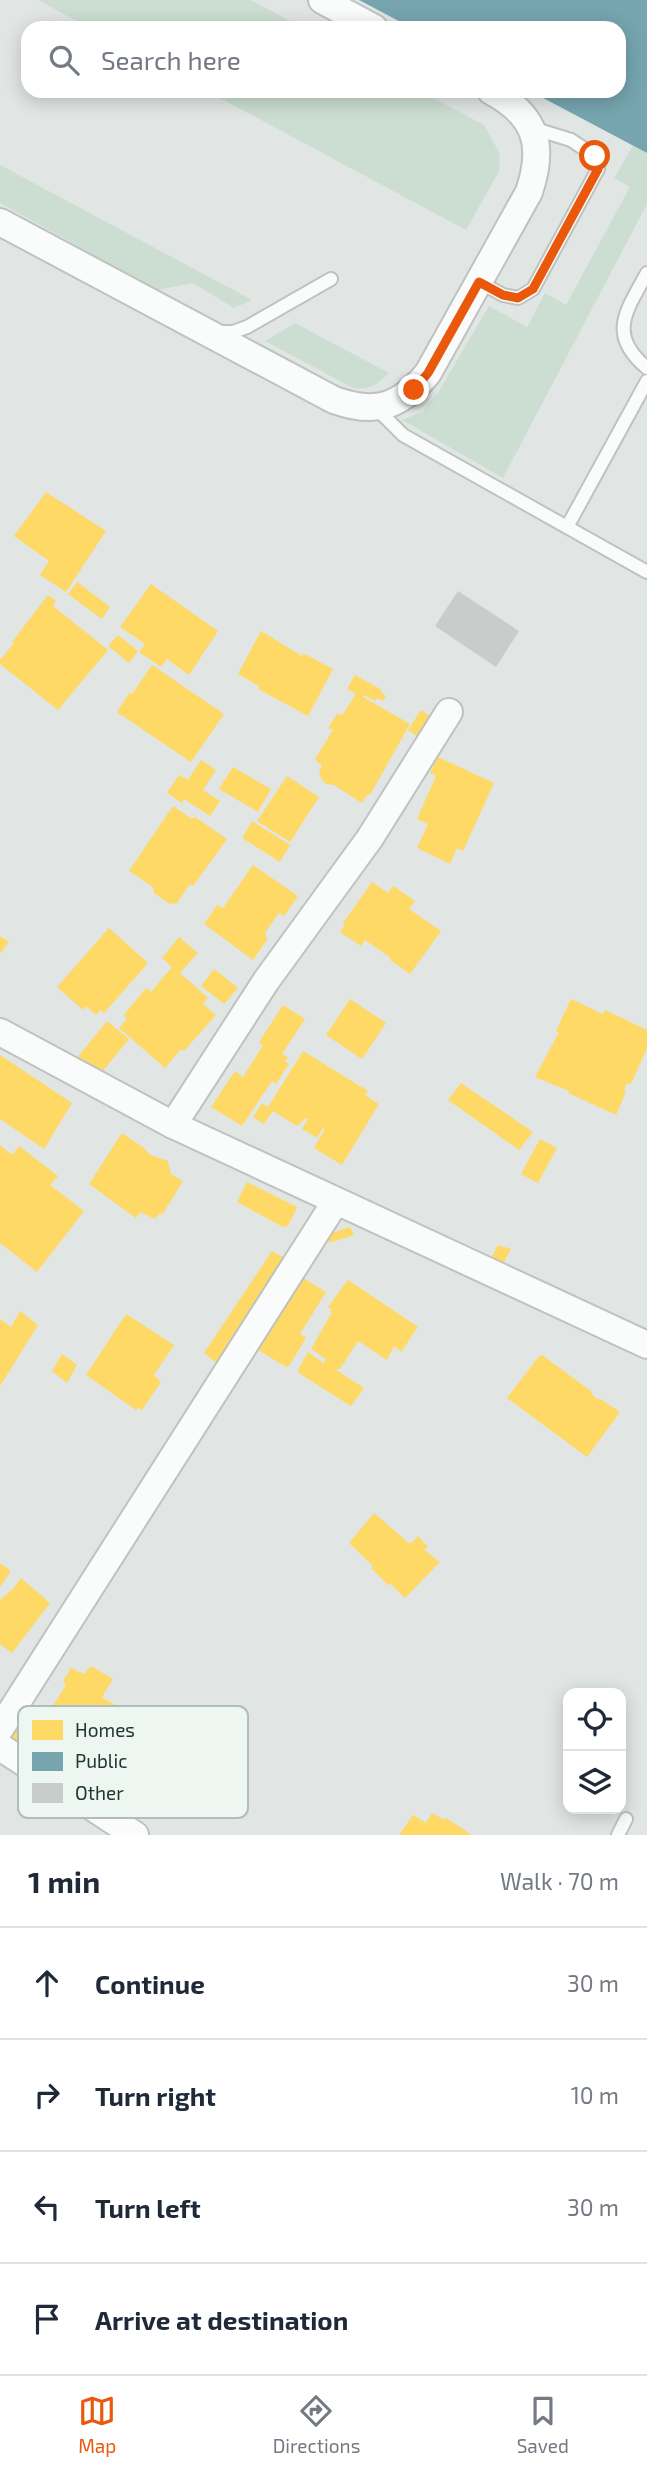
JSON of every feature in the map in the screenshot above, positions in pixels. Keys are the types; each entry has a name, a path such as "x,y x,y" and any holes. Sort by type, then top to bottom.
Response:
{"street":[{"path":"322,0 361,21"},
{"path":"0,222 334,400 355,407 376,408 397,402 414,390 428,373 528,192 536,171 537,149 531,128 519,110 501,98"},
{"path":"173,1125 266,981 370,838 449,712"},
{"path":"0,1032 173,1125 647,1345"},
{"path":"0,1729 336,1200"},
{"path":"0,1747 18,1759"},
{"path":"109,1818 135,1835"}],"lane":[{"path":"479,282 503,295 518,298 533,289 598,169 595,156 570,140 531,128"},
{"path":"647,273 628,308 622,336 632,356 647,368"},
{"path":"194,325 219,332 233,332 247,327 331,279"},
{"path":"567,527 647,381"},
{"path":"376,408 403,435 647,572"},
{"path":"618,1835 626,1819"}],"green space":[{"path":"38,0 251,0 290,21 77,21"},
{"path":"220,98 433,98 484,125 500,154 499,171 466,230"},
{"path":"633,146 647,153 647,204 503,478 402,420 422,412 439,391 489,306 527,327 545,293 566,305 630,187 614,178"},
{"path":"0,165 252,300 234,308 193,283 157,290 0,203"},
{"path":"295,323 389,373 373,386 353,388 265,341"}],"building: Homes":[{"path":"46,492 106,531 66,592 40,575 49,561 14,536"},
{"path":"77,582 110,607 102,619 68,594"},
{"path":"151,584 218,631 189,675 167,659 161,667 139,652 145,644 120,627"},
{"path":"48,595 56,601 53,606 108,650 58,710 0,664 0,660 14,643 12,642"},
{"path":"261,631 302,656 303,653 333,669 308,716 258,689 259,686 238,674"},
{"path":"118,635 138,651 129,663 108,646"},
{"path":"152,665 224,714 191,762 117,712"},
{"path":"355,675 382,690 380,692 386,696 383,701 377,698 375,701 364,695 363,697 410,724 370,795 368,794 362,803 334,785 326,784 319,773 322,764 315,759 333,730 328,728 337,714 342,715 356,694 347,689"},
{"path":"421,710 436,720 422,740 408,730"},
{"path":"438,757 494,783 463,851 457,848 450,864 417,848 428,824 417,819 436,776 430,773"},
{"path":"201,760 216,770 203,790 220,801 210,816 184,799 182,803 167,793 179,775 188,780"},
{"path":"233,767 271,789 258,812 219,789"},
{"path":"287,776 319,797 290,842 257,821"},
{"path":"173,806 227,839 193,886 190,884 177,903 170,904 154,893 153,887 129,871"},
{"path":"252,821 290,845 280,862 242,838"},
{"path":"253,865 298,896 284,916 279,913 265,933 267,940 253,960 204,924 217,905 223,908"},
{"path":"372,882 388,893 393,886 415,901 409,909 441,931 410,974 365,940 361,946 340,932 345,924 343,923"},
{"path":"109,928 148,963 104,1013 100,1010 96,1015 86,1006 83,1010 57,987"},
{"path":"0,936 9,942 0,954"},
{"path":"179,937 198,953 180,973 208,998 203,1004 216,1015 165,1068 119,1028 127,1019 124,1015 146,988 151,992 172,967 162,958"},
{"path":"214,969 238,988 224,1004 201,986"},
{"path":"350,999 386,1023 362,1059 326,1035"},
{"path":"571,999 603,1014 605,1010 647,1030 647,1048 631,1084 627,1083 616,1115 535,1077 559,1032 556,1031"},
{"path":"283,1005 305,1019 282,1054 288,1057 285,1061 289,1064 276,1084 272,1081 242,1126 211,1107 235,1071 243,1077 263,1045 259,1042"},
{"path":"107,1021 129,1039 98,1077 76,1059"},
{"path":"303,1051 368,1091 365,1095 379,1104 342,1165 314,1148 325,1129 323,1128 317,1138 302,1129 308,1119 297,1126 273,1111 264,1124 253,1117 262,1103 268,1107"},
{"path":"0,1055 72,1103 44,1149 0,1119"},
{"path":"461,1083 533,1132 519,1150 448,1100"},
{"path":"122,1133 150,1155 168,1161 171,1174 183,1181 162,1215 160,1213 155,1219 140,1212 136,1218 89,1184"},
{"path":"540,1139 557,1148 538,1183 521,1174"},
{"path":"0,1145 12,1155 19,1146 58,1176 50,1185 84,1211 37,1272 0,1243"},
{"path":"247,1182 297,1207 288,1226 283,1227 237,1202"},
{"path":"350,1227 354,1235 329,1243 329,1234"},
{"path":"498,1245 511,1249 503,1264 491,1259"},
{"path":"272,1251 290,1261 222,1367 204,1353"},
{"path":"303,1278 326,1292 300,1334 306,1338 286,1367 258,1350"},
{"path":"348,1280 418,1327 401,1352 394,1346 387,1360 358,1341 340,1369 335,1369 364,1388 351,1406 300,1374 298,1370 308,1352 323,1363 326,1359 311,1349 331,1314 328,1307"},
{"path":"20,1311 38,1325 0,1386 0,1319 11,1327"},
{"path":"126,1314 174,1345 154,1375 161,1382 142,1410 136,1410 86,1375"},
{"path":"62,1354 77,1365 67,1383 52,1371"},
{"path":"542,1355 592,1392 598,1400 599,1398 620,1412 587,1457 507,1398"},
{"path":"374,1513 410,1544 418,1536 428,1547 424,1550 440,1562 405,1598 391,1584 388,1585 349,1543"},
{"path":"0,1563 11,1571 0,1587"},
{"path":"21,1578 50,1603 12,1653 0,1644 0,1600"},
{"path":"91,1666 113,1679 102,1697 117,1706 53,1706 66,1685 63,1681 71,1668 84,1674"},
{"path":"18,1722 18,1747 7,1740"},
{"path":"432,1813 445,1820 446,1818 472,1835 399,1835 413,1815 426,1823"}],"building: Public":[{"path":"359,0 647,0 647,153 543,98 626,98 626,21 399,21"}],"building: Other":[{"path":"458,591 519,631 496,667 435,626"}],"route":[{"path":"414,390 428,373 479,282 503,295 518,298 533,289 598,169 595,156"}]}
